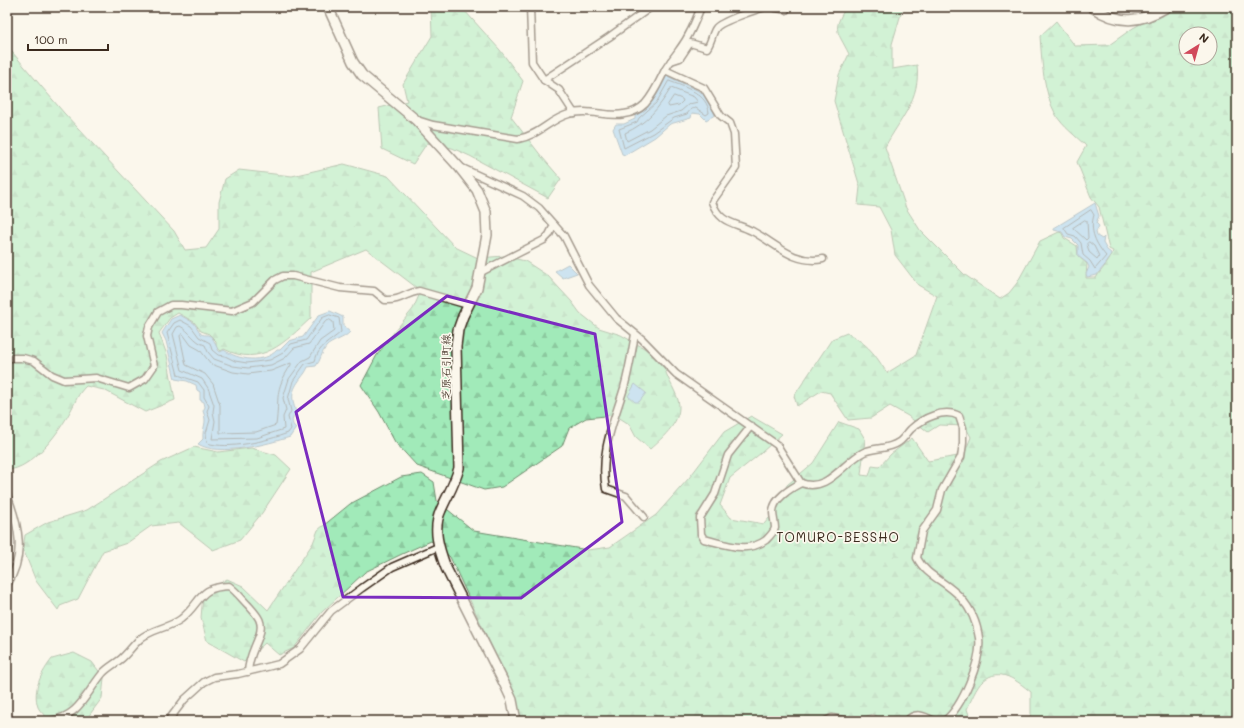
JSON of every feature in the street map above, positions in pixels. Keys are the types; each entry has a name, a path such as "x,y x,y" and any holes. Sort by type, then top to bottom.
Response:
{"main road":[{"name":"芝原石引町線","path":"328,7 353,62 362,75 416,120 459,167 477,190 486,212 487,235 477,288 458,330 456,346 459,468 454,485 440,511 436,526 438,547 446,568 512,700 516,721"},
{"path":"1092,7 1107,16 1119,20 1135,21 1167,7"}],"street":[{"path":"530,7 532,62 544,80 559,90 574,113"},
{"path":"544,80 651,7"},
{"path":"416,120 433,125 518,139 528,137 541,131 560,118 574,113 593,112 621,115 632,113 645,104 656,90 665,70 692,29 701,7"},
{"path":"671,61 680,58 690,43 707,48 712,41 715,29 720,24 733,18 766,7 786,10"},
{"path":"665,70 704,88 721,116 730,123 734,134 736,168 712,202 718,214 729,223 753,232 789,254 799,258 823,259"},
{"path":"459,167 523,196 538,208 569,244 579,268 589,285 616,318 635,334 676,374 706,397 777,445 801,483 815,486 830,479 851,461 865,452 891,446 899,442 912,428 929,418 942,413 953,413 959,416 963,428 961,457 942,490 937,510 922,531 917,558 924,568 959,595 965,602 972,612 979,640 973,673 968,686 958,706 944,721"},
{"path":"480,272 544,240 550,235 554,225"},
{"path":"7,358 23,358 34,361 52,375 64,380 96,378 130,388 145,379 154,366 147,336 151,322 163,308 180,305 232,311 253,302 271,282 284,276 294,276 340,288 374,291 386,300 403,298 413,292 419,291 468,305"},
{"path":"635,334 623,389 610,432 603,469 606,489 626,496 644,517"},
{"path":"751,426 728,455 715,494 700,518 701,534 704,539 745,548 758,545 770,536 775,528 772,512 780,498 801,483"},
{"path":"7,495 20,538 20,547 16,570 7,585"},
{"path":"168,721 184,700 204,682 214,677 248,672 280,664 300,649 331,611 362,588 392,567 438,547"},
{"path":"49,721 71,714 79,706 103,673 122,658 140,639 179,620 189,613 204,593 215,586 229,586 259,616 262,625 259,636 249,658 248,672"},
{"path":"907,721 910,717 920,714 934,721"},
{"path":"826,721 832,718 848,721"}],"highlighted area":[{"path":"447,296 595,334 622,522 521,598 343,597 296,412"}],"green space":[{"path":"431,7 465,7 464,10 500,50 523,81 511,117 561,179 548,198 470,156 452,148 427,143 413,164 382,149 379,108 407,101 403,84 432,36"},
{"path":"846,7 903,7 892,44 892,69 917,65 916,88 913,99 885,147 906,208 920,230 965,275 1000,299 1009,293 1017,283 1040,241 1059,232 1062,233 1064,238 1077,246 1078,256 1087,264 1086,278 1096,278 1108,262 1113,251 1109,249 1099,207 1091,197 1077,162 1086,146 1059,119 1048,96 1044,76 1040,36 1056,21 1075,46 1109,45 1133,28 1173,7 1237,7 1237,721 1025,721 1031,715 1031,692 1008,677 996,675 983,681 976,690 967,709 971,721 885,721 873,714 853,721 517,721 510,709 494,652 450,557 431,541 365,572 322,612 294,648 279,655 265,643 244,662 207,641 201,618 203,594 227,579 243,586 268,610 313,543 318,530 350,504 401,477 422,474 434,482 437,501 474,531 588,550 610,547 656,515 689,478 724,432 751,416 782,434 730,478 720,505 731,518 764,524 775,511 787,485 813,463 839,422 859,429 865,439 861,475 869,476 872,466 879,467 891,454 912,438 928,461 964,455 971,437 965,426 939,425 928,432 908,416 890,406 871,418 848,420 830,393 821,391 797,406 794,396 832,339 847,333 870,350 887,373 916,355 937,296 918,285 895,255 891,230 879,207 858,205 860,187 834,101 839,75 849,54 839,35 839,21"},
{"path":"7,46 64,113 174,231 185,250 206,248 219,229 219,202 225,179 239,170 292,176 344,164 388,176 455,247 478,258 504,256 525,261 548,276 580,313 599,328 621,335 644,348 663,362 666,373 678,400 678,414 675,421 671,428 650,449 636,437 629,424 615,415 586,418 569,428 562,446 502,487 484,490 417,466 395,442 379,412 361,385 377,355 413,309 421,291 366,249 311,272 311,318 292,336 272,350 261,354 250,356 237,354 224,349 221,351 216,347 216,341 209,334 201,331 194,322 178,313 170,318 159,333 167,355 175,400 145,412 104,390 86,386 79,395 66,419 45,448 26,463 17,468 7,470"},
{"path":"194,447 218,452 251,448 276,455 291,469 262,513 240,540 213,550 179,523 151,526 127,543 103,551 78,599 60,606 58,610 36,581 23,549 25,535 48,522 87,510 161,462"},
{"path":"74,653 92,662 104,678 102,698 85,721 51,721 38,707 36,694 39,681 52,659"}],"water":[{"path":"665,75 703,93 707,97 715,115 706,120 700,114 692,113 691,118 670,124 655,137 625,155 622,154 613,129 616,124 624,124 635,119 635,115 646,108 658,93"},
{"path":"1095,203 1099,216 1096,223 1099,226 1096,232 1097,236 1102,239 1104,237 1103,243 1107,250 1111,253 1107,262 1097,275 1087,277 1086,274 1089,267 1087,263 1078,256 1078,245 1072,239 1065,237 1062,232 1054,230 1054,228"},
{"path":"568,264 577,273 563,278 555,271"},
{"path":"330,311 343,317 343,326 350,332 326,347 316,366 308,367 295,387 293,402 296,412 292,420 296,428 290,437 257,446 231,449 207,448 198,444 203,439 205,422 203,411 205,407 204,402 200,400 200,392 197,390 196,385 187,381 175,379 166,341 162,333 171,319 180,315 194,323 201,334 208,335 214,340 220,352 224,350 243,358 258,359 280,350 289,341 303,337 319,315"},
{"path":"635,384 646,393 639,402 635,402 628,396"}],"district":[{"name":"TOMURO-BESSHO","path":"838,537"}]}
